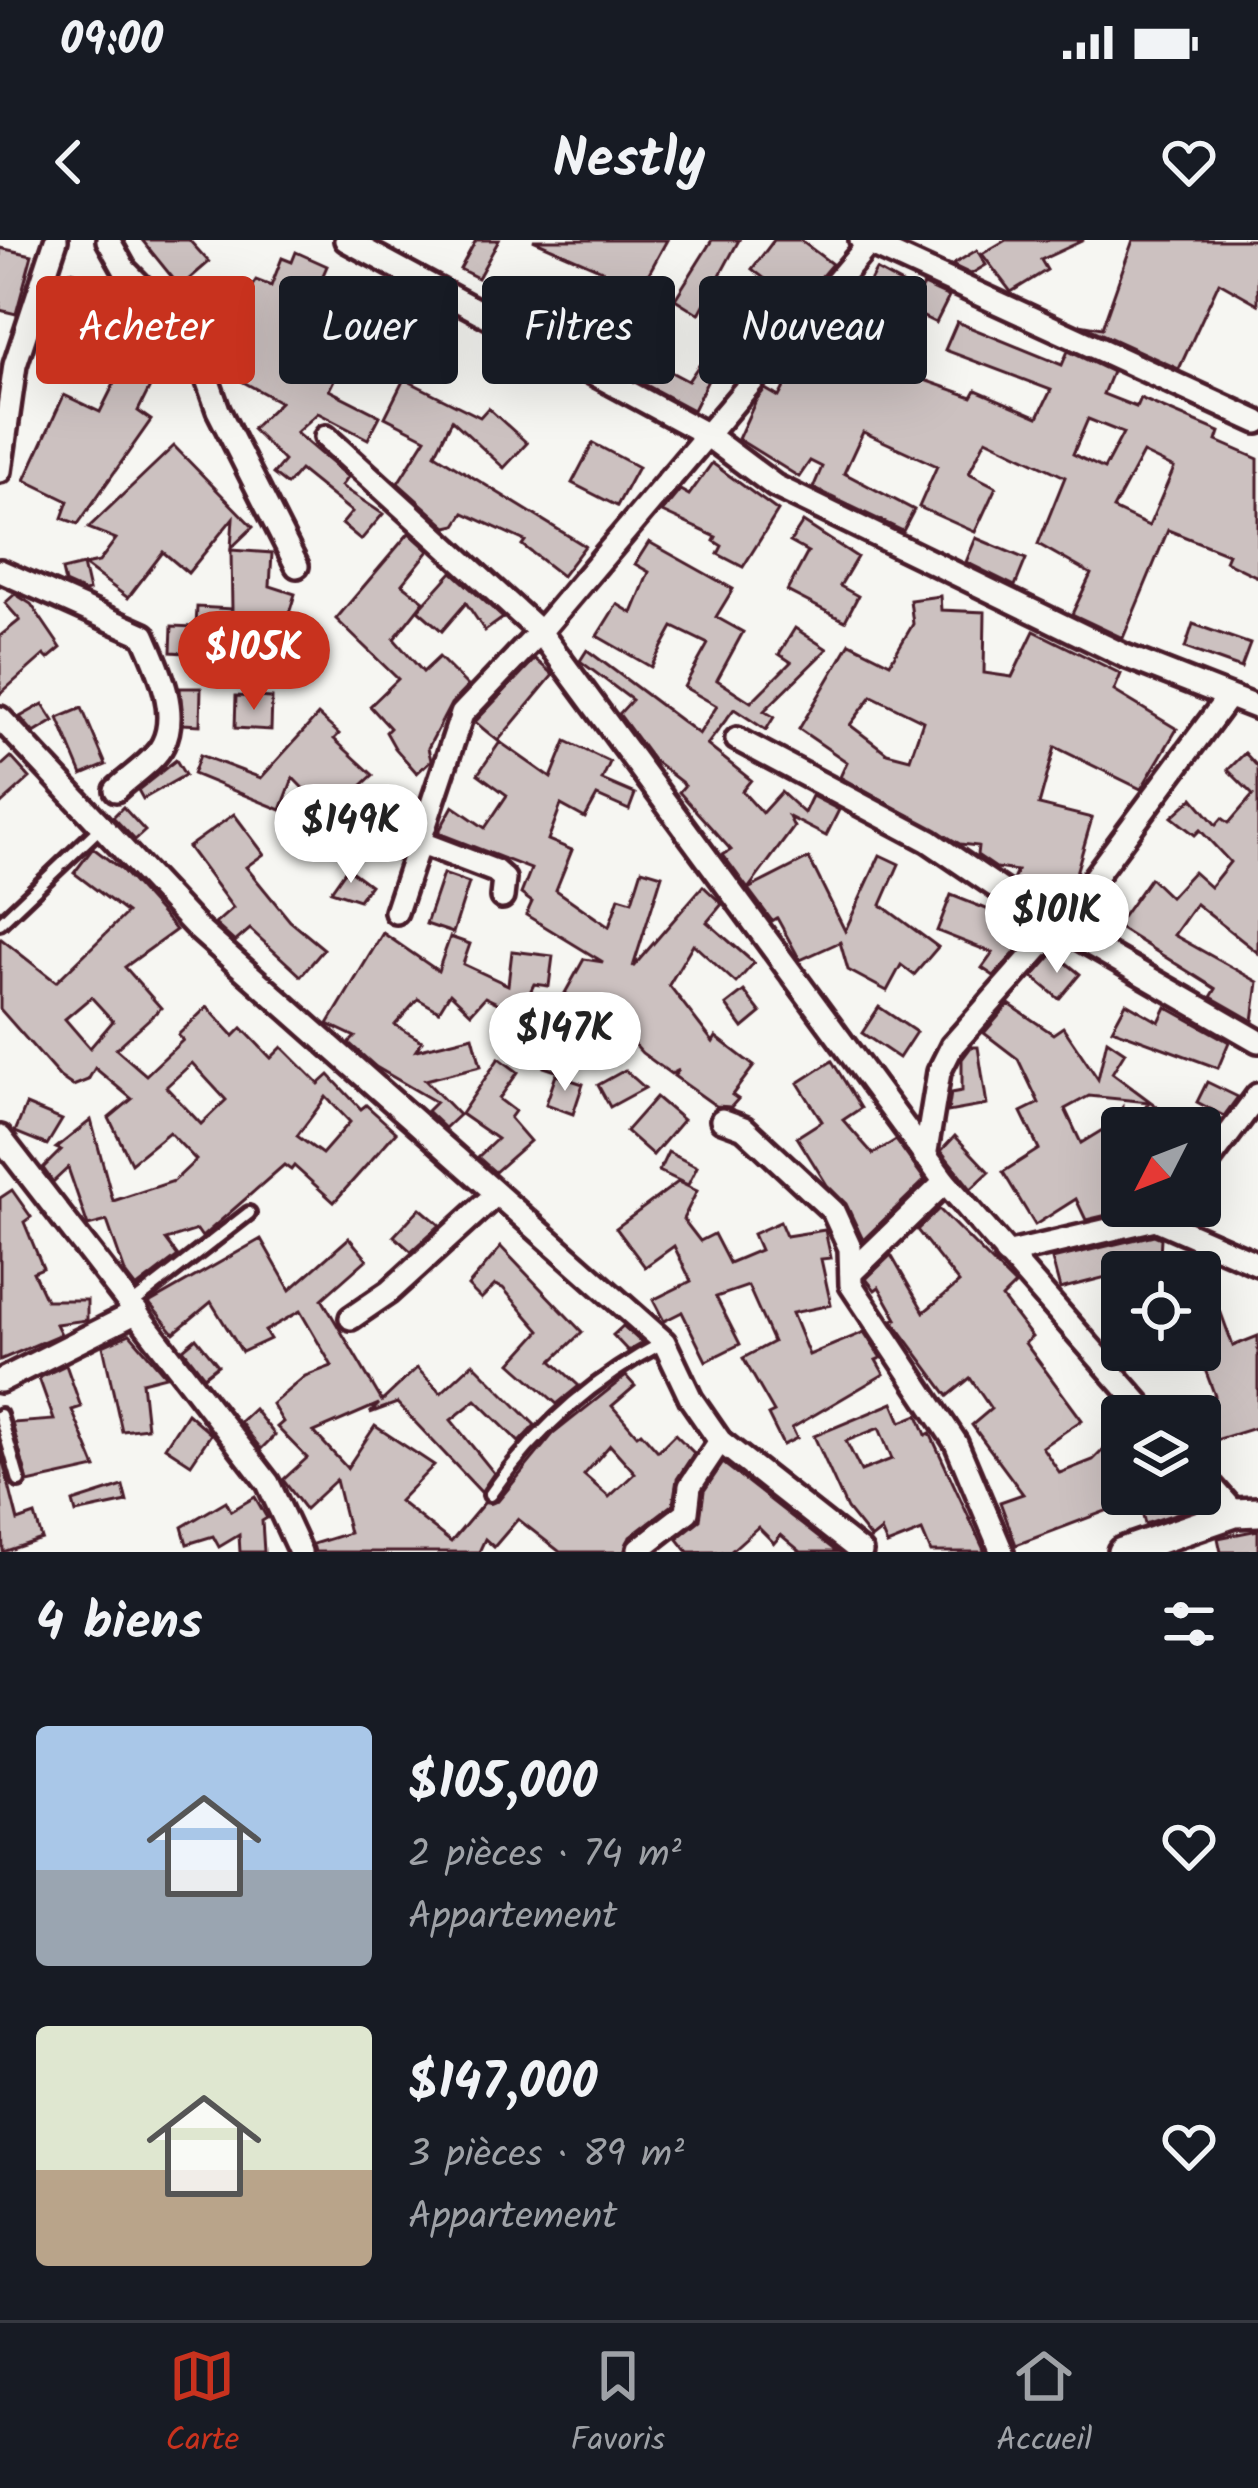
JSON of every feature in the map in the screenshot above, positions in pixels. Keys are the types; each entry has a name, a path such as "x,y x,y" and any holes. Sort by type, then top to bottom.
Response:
{"street":[{"path":"0,471 15,365 56,240"},
{"path":"108,240 124,270 193,339 218,410 297,566"},
{"path":"346,240 704,434 775,486 1125,656 1258,708"},
{"path":"396,912 461,714 540,632 704,434 784,348 867,242 1258,422"},
{"path":"326,436 540,632 925,1157 1131,1395"},
{"path":"0,572 144,635 162,675 168,718 163,745 116,790"},
{"path":"925,1157 939,1072 952,1046 1059,925 1228,697"},
{"path":"0,718 198,929 664,1342 691,1400 720,1442 861,1552"},
{"path":"737,739 929,841 1059,925 1258,1041"},
{"path":"419,842 475,868 495,871 504,879 502,897"},
{"path":"1221,1145 1258,1095"},
{"path":"722,1120 744,1128 833,1210 850,1248 851,1285 956,1442 1003,1552"},
{"path":"0,1137 268,1483 300,1552"},
{"path":"851,1273 945,1182"},
{"path":"351,1318 389,1292 494,1196"},
{"path":"1006,1254 1106,1227"},
{"path":"1189,1227 1258,1264"},
{"path":"0,1381 134,1308"},
{"path":"639,1549 687,1512 690,1486 720,1442"},
{"path":"1221,1490 1247,1512"},
{"path":"1122,1552 1247,1512"}],"lane":[{"path":"0,923 102,826"},
{"path":"134,1308 249,1213"},
{"path":"490,1495 525,1444 612,1370 664,1342"},
{"path":"0,1415 19,1481"}],"building":[{"path":"142,240 189,240 209,262 193,276 171,276"},
{"path":"476,240 499,240 478,278 460,269"},
{"path":"533,240 667,240 647,276 599,276 602,270"},
{"path":"712,240 739,240 720,276 699,276 699,314 675,299"},
{"path":"774,240 800,240 832,264 822,276 761,276 752,269"},
{"path":"1006,240 1084,240 1041,260 1047,270 1011,292 982,254"},
{"path":"1133,240 1258,240 1258,304 1219,282 1179,369 1080,324 1102,328"},
{"path":"0,248 32,255 16,314 0,310"},
{"path":"977,250 986,265 971,274 952,265"},
{"path":"296,252 327,266 323,276 279,276 279,384 332,384 329,390 380,416 368,439 318,413 296,433 348,477 341,486 383,514 361,540 342,524 352,512 300,470 287,485 273,474 284,461 252,429 280,402 247,384 255,384 255,282 271,286 282,258 292,262"},
{"path":"927,287 949,297 936,323 927,319"},
{"path":"957,322 1062,365 1068,351 1112,372 1103,394 1136,407 1140,398 1220,432 1217,441 1258,459 1258,577 1225,561 1228,554 1168,530 1123,638 1072,614 1091,574 1038,544 1065,477 986,439 969,473 996,487 975,532 919,507 937,466 863,432 844,473 914,510 903,531 813,488 822,467 810,461 799,477 738,439 765,389 779,397 786,384 927,381 972,397 976,390 1038,417 1051,390 945,350","holes":["1088,419 1123,433 1104,469 1073,454","1143,453 1174,468 1149,526 1113,509"]},
{"path":"699,365 699,384 706,384 693,410 644,384 675,384 675,374 688,381"},
{"path":"114,384 152,384 138,411 151,420 78,524 62,518 68,501 25,480 64,395 100,412"},
{"path":"402,384 414,384 480,417 488,408 527,443 504,468 452,420 435,454 585,546 562,576 522,545 525,541 464,513 456,525 447,527 398,483 426,438 385,417"},
{"path":"593,443 638,467 617,506 572,483"},
{"path":"174,446 253,527 231,548 233,518 188,573 163,552 128,598 84,565 99,562 116,539 88,528"},
{"path":"712,463 778,511 743,567 718,554 722,546 714,541 716,537 662,512 680,490 689,495"},
{"path":"803,522 857,557 840,586 858,596 845,621 787,591 808,552 790,542"},
{"path":"409,533 429,551 402,584 424,601 394,639 423,672 439,657 468,686 451,704 428,748 431,760 417,773 395,748 386,732 390,728 370,706 398,679 336,619"},
{"path":"976,538 1026,559 1015,586 966,562"},
{"path":"649,542 733,589 716,617 743,632 717,680 751,702 791,662 779,654 795,628 827,649 764,711 774,717 766,730 734,709 707,745 751,780 742,791 762,813 781,792 804,813 812,796 839,810 826,836 789,817 794,827 748,889 723,855 731,850 679,792 685,785 653,760 619,714 632,700 580,661 587,650 699,734 717,706 684,687 708,644 673,627 651,667 597,636 617,604 632,613 649,572 635,564"},
{"path":"231,550 272,553 270,586 295,594 284,630 294,631 290,660 171,652 172,626 196,627 197,607 232,609"},
{"path":"83,565 89,591 85,592 65,583 62,570"},
{"path":"452,572 503,618 485,631 466,603 442,631 418,610"},
{"path":"15,594 31,604 61,648 48,659 44,655 0,694 0,636 20,620 5,603"},
{"path":"940,596 941,610 985,612 984,673 1012,677 1034,631 1121,674 1114,691 1177,729 1141,789 1055,747 1039,805 1092,818 1074,880 1065,892 1041,885 1037,896 1013,880 1017,871 996,868 977,855 978,846 960,844 840,777 847,762 799,729 850,643 890,663 913,624 910,600","holes":["872,696 923,721 910,759 887,753 850,725"]},
{"path":"1193,624 1250,644 1241,668 1185,648"},
{"path":"535,659 553,675 498,741 475,722"},
{"path":"180,688 201,688 200,725 183,724"},
{"path":"236,696 272,698 271,730 235,728"},
{"path":"43,704 54,721 34,733 20,717"},
{"path":"82,708 106,765 82,775 58,718"},
{"path":"318,715 339,734 334,739 373,775 329,815 293,778 281,810 193,774 200,755 261,778"},
{"path":"566,741 610,762 602,780 635,794 629,810 597,796 585,818 561,805 548,840 572,850 556,890 609,927 619,897 632,901 642,869 662,875 633,967 703,886 722,904 707,922 754,963 736,983 693,944 669,985 713,1042 716,1037 754,1066 732,1095 738,1099 731,1107 716,1106 674,1076 679,1070 671,1074 642,1053 625,1034 628,1031 565,993 584,959 603,962 526,915 532,902 521,894 531,869 438,833 453,806 485,828 507,795 478,774 500,742 551,778"},
{"path":"1245,753 1258,767 1258,953 1196,904 1174,935 1258,982 1253,1021 1211,997 1216,989 1116,926 1150,878 1170,897 1193,872 1210,887 1230,862 1200,830 1195,835 1172,817 1193,798 1216,825 1222,818 1229,823 1253,795 1228,770"},
{"path":"11,757 30,778 0,805 0,767"},
{"path":"176,760 185,775 143,799 138,790"},
{"path":"123,807 145,831 135,840 113,817"},
{"path":"234,814 264,854 246,867 290,921 324,949 301,976 250,929 235,942 215,924 233,908 188,847"},
{"path":"93,848 122,870 176,930 125,967 161,1008 116,1049 146,1075 183,1040 178,1035 207,1007 234,1036 242,1028 271,1058 282,1047 319,1084 329,1075 361,1109 366,1105 396,1132 334,1202 294,1166 291,1170 284,1165 202,1237 197,1230 166,1240 178,1256 136,1288 126,1275 107,1221 88,1226 68,1168 53,1182 43,1168 61,1150 56,1148 91,1120 113,1201 174,1181 196,1160 169,1132 131,1163 109,1118 132,1099 95,1068 88,1080 73,1086 0,1009 0,938 56,982 127,913 74,873","holes":["91,997 113,1021 90,1048 65,1019","192,1063 226,1100 201,1124 166,1087","326,1097 350,1122 322,1154 297,1136"]},
{"path":"880,855 899,864 881,905 938,947 914,975 901,965 887,991 848,970 840,942 800,960 777,918 772,921 748,889 809,858 845,931"},
{"path":"347,868 370,885 359,900 331,891"},
{"path":"443,874 469,883 453,933 426,924"},
{"path":"951,895 999,914 1001,908 1035,930 994,976 982,968 993,953 937,931"},
{"path":"383,933 438,971 450,937 470,944 463,964 508,985 512,951 553,956 549,986 534,984 520,1014 485,997 471,1013 450,993 439,1011 418,999 395,1025 422,1041 416,1050 473,1036 481,1066 425,1080 459,1115 445,1128 427,1111 436,1102 376,1067 349,1043 355,1037 328,1024"},
{"path":"1054,953 1080,974 1059,999 1033,977"},
{"path":"744,991 761,1013 743,1028 726,1005"},
{"path":"1126,1003 1159,1022 1166,1007 1229,1042 1218,1068 1112,1029"},
{"path":"1009,1004 1053,1034 1063,1027 1098,1079 1107,1040 1125,1052 1112,1073 1158,1107 1089,1096 1065,1109 1081,1143 1101,1131 1101,1216 1086,1220 1076,1199 1035,1225 1003,1172 1039,1149 1021,1112 1039,1103 1018,1059 984,1033"},
{"path":"879,1007 916,1032 899,1058 862,1033"},
{"path":"555,1036 582,1045 571,1076 544,1067"},
{"path":"971,1047 978,1047 987,1105 948,1112 951,1093 962,1091 962,1059"},
{"path":"499,1058 518,1072 499,1099 515,1111 510,1118 530,1141 495,1172 478,1157 497,1139 461,1114"},
{"path":"832,1061 861,1108 843,1120 873,1154 896,1140 925,1180 863,1240 846,1204 827,1185 797,1137 822,1121 798,1083"},
{"path":"625,1070 645,1088 610,1107 598,1085"},
{"path":"556,1075 583,1084 573,1114 546,1104"},
{"path":"1207,1082 1238,1097 1224,1116 1221,1107 1197,1102"},
{"path":"656,1097 683,1120 653,1155 626,1131"},
{"path":"26,1105 62,1120 47,1145 15,1132"},
{"path":"955,1136 989,1172 971,1189 941,1151"},
{"path":"668,1152 697,1167 688,1185 659,1171"},
{"path":"678,1182 697,1191 683,1219 700,1241 714,1234 729,1263 760,1250 753,1234 780,1222 786,1236 825,1230 831,1258 821,1259 831,1305 792,1313 809,1355 864,1332 881,1358 876,1360 884,1374 792,1428 797,1438 783,1445 768,1415 774,1412 743,1358 773,1342 748,1286 716,1297 740,1344 706,1361 682,1312 664,1321 653,1300 691,1281 674,1246 645,1267 616,1228"},
{"path":"12,1190 31,1217 24,1222 43,1268 33,1272 46,1300 87,1300 87,1320 56,1324 61,1334 0,1360 0,1198"},
{"path":"420,1208 440,1225 411,1251 394,1236"},
{"path":"939,1209 1015,1285 1002,1298 1032,1337 1025,1343 1082,1420 1042,1447 1060,1473 1101,1452 1101,1513 1016,1545 1000,1502 1023,1494 972,1425 991,1409 970,1378 948,1396 892,1320 897,1319 879,1287 875,1290 866,1279 891,1255 924,1312 959,1283 917,1230"},
{"path":"1154,1235 1161,1238 1160,1251 1101,1251 1101,1278 1060,1289 1052,1259"},
{"path":"349,1238 367,1259 322,1299 382,1401 417,1368 441,1393 473,1363 535,1425 519,1442 476,1400 451,1420 494,1473 481,1492 397,1403 370,1413 379,1404 314,1432 347,1468 375,1426 434,1465 399,1501 451,1542 484,1503 498,1501 553,1434 626,1376 635,1386 612,1406 637,1435 641,1432 658,1451 675,1434 694,1453 677,1479 673,1504 630,1537 624,1552 560,1552 518,1519 494,1547 485,1539 479,1552 315,1552 313,1544 349,1533 336,1480 305,1509 283,1480 307,1458 277,1427 283,1422 272,1404 305,1376 332,1366 300,1311 265,1331 270,1339 242,1352 211,1302 174,1333 149,1303 261,1239 290,1290","holes":["610,1445 635,1473 609,1497 584,1475"]},
{"path":"501,1247 582,1332 552,1361 579,1386 557,1404 511,1363 540,1331 503,1288 495,1285 481,1299 468,1286"},
{"path":"1221,1313 1233,1346 1258,1336 1258,1427 1221,1438 1221,1395 1215,1395 1206,1371 1221,1371"},
{"path":"623,1326 642,1343 628,1351 613,1335"},
{"path":"130,1334 166,1376 142,1382 147,1428 122,1431 103,1346"},
{"path":"196,1338 218,1365 204,1376 183,1349"},
{"path":"66,1365 81,1407 72,1410 96,1468 28,1483 12,1423 54,1420 39,1378"},
{"path":"893,1403 901,1422 918,1415 985,1552 931,1552 922,1531 887,1545 881,1531 871,1539 847,1509 814,1436","holes":["879,1428 892,1459 861,1471 846,1441"]},
{"path":"254,1409 275,1435 261,1449 240,1422"},
{"path":"187,1413 211,1434 191,1464 165,1447"},
{"path":"0,1450 18,1521 35,1515 42,1539 3,1552"},
{"path":"723,1463 837,1552 801,1552 781,1535 774,1543 758,1527 730,1552 688,1552 677,1538 700,1520 704,1491"},
{"path":"123,1486 127,1502 76,1513 73,1502"},
{"path":"255,1497 267,1518 262,1521 264,1552 240,1552 239,1535 219,1547 213,1536 187,1544 182,1527 226,1501 231,1511"},
{"path":"1143,1515 1172,1515 1145,1524"},
{"path":"1258,1530 1258,1552 1221,1552 1218,1538"}]}
